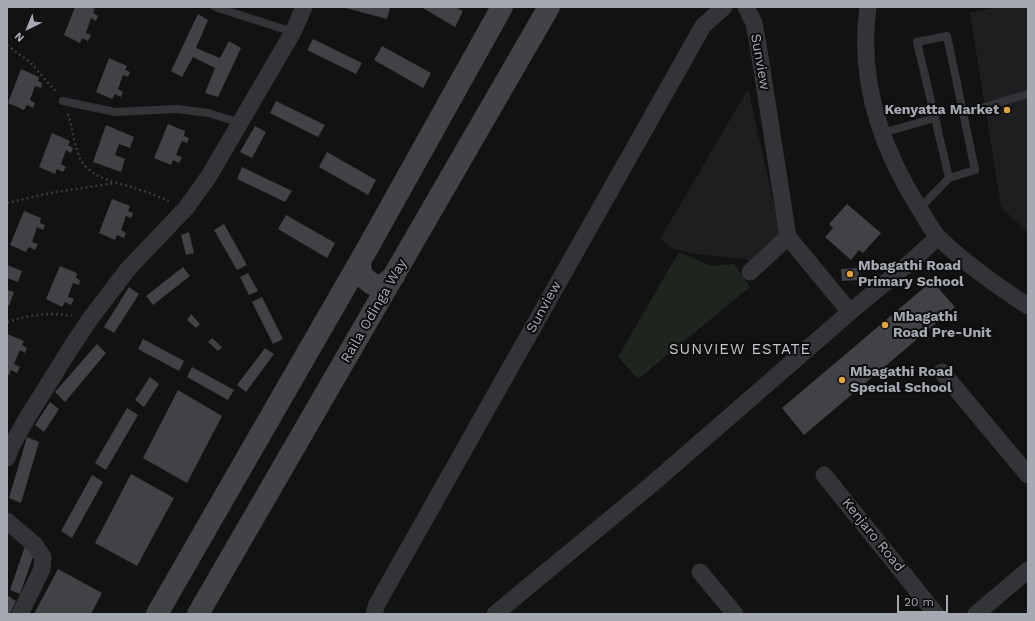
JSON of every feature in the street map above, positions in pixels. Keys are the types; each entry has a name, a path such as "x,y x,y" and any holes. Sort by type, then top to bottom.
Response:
{"main road":[{"path":"159,613 360,261 502,7"},
{"name":"Raila Odinga Way","path":"198,614 549,7"},
{"path":"360,261 361,275 372,284 383,286 394,276"}],"street":[{"path":"7,458 12,445 27,418 90,319 128,269 186,208 209,176 293,32 304,7"},
{"name":"Sunview","path":"374,614 381,597 703,26 724,7"},
{"name":"Sunview","path":"746,7 754,23 758,44 788,237"},
{"path":"868,7 865,28 867,74 875,113 888,152 908,190 938,237 974,268 1028,306"},
{"path":"750,272 788,237 850,312"},
{"path":"495,614 651,485 938,237"},
{"path":"942,372 1028,475"},
{"name":"Kenjaro Road","path":"824,475 936,614"},
{"path":"7,521 35,545 43,557 42,569 20,614"},
{"path":"976,614 1028,570"},
{"path":"700,572 735,614"}],"lane":[{"path":"215,7 293,32"},
{"path":"920,208 949,178 975,170 947,36 917,42 949,178"},
{"path":"964,113 1028,94"},
{"path":"63,101 115,112 177,109 208,113 241,123"},
{"path":"882,133 935,118"}],"path":[{"path":"7,44 31,63 63,101 78,154 83,163 102,178 136,188 186,208"},
{"path":"7,203 50,193 116,183"},
{"path":"7,322 30,315 47,313 90,319"}],"shaded area":[{"name":"Kenyatta Market","path":"998,7 1028,7 1028,233 1001,207 970,13"},
{"path":"748,89 781,236 754,263 745,259 694,254 673,249 660,239"},
{"path":"679,252 711,266 734,264 750,287 638,379 618,357"}],"building":[{"path":"75,7 90,7 95,9 93,13 98,16 96,21 91,18 86,33 91,35 88,41 82,38 80,43 64,35"},
{"path":"342,7 390,7 387,19"},
{"path":"421,7 455,7 463,11 455,27"},
{"path":"198,14 208,20 196,48 220,58 229,41 241,48 218,97 205,93 215,68 193,57 182,77 171,71"},
{"path":"313,39 362,63 356,74 307,50"},
{"path":"382,46 431,73 423,88 374,60"},
{"path":"109,58 127,66 125,70 130,72 128,77 123,75 118,89 123,92 121,97 115,94 112,99 96,92"},
{"path":"21,69 39,77 38,81 42,83 41,88 35,86 30,100 35,103 33,108 27,105 24,110 8,103"},
{"path":"276,101 325,125 318,137 270,113"},
{"path":"168,124 185,131 184,136 189,138 187,143 182,141 176,155 182,157 179,163 173,160 171,165 154,158"},
{"path":"106,125 134,137 130,148 119,144 115,155 125,159 121,172 93,162"},
{"path":"255,126 266,132 252,158 240,152"},
{"path":"52,133 70,141 68,145 73,148 71,153 66,150 61,164 66,167 63,172 57,169 55,174 39,167"},
{"path":"327,152 376,180 368,195 319,167"},
{"path":"242,167 292,191 285,202 237,179"},
{"path":"112,199 130,206 128,211 133,213 131,218 126,216 121,230 126,233 124,238 117,235 115,240 99,233"},
{"path":"847,204 881,233 863,253 859,250 851,260 825,237 833,228 829,224"},
{"path":"24,211 41,218 40,223 45,225 43,230 37,227 32,242 38,244 35,250 29,247 26,252 10,245"},
{"path":"286,215 335,243 327,258 278,229"},
{"path":"224,224 247,265 237,270 214,230"},
{"path":"189,232 194,253 186,255 181,235"},
{"path":"7,265 22,271 18,282 7,278"},
{"path":"60,266 77,273 76,278 80,280 79,285 73,283 68,297 74,299 71,305 65,302 62,307 46,299"},
{"path":"183,267 190,276 153,305 146,296"},
{"path":"858,268 859,280 842,281 841,269"},
{"path":"248,273 258,291 249,295 240,277"},
{"path":"932,281 955,307 804,435 782,408"},
{"path":"129,287 139,294 114,333 104,327"},
{"path":"7,290 14,292 9,306 7,305"},
{"path":"262,297 283,339 273,344 252,302"},
{"path":"191,314 200,324 196,328 187,320"},
{"path":"7,334 24,341 22,345 27,348 25,353 20,350 14,364 20,367 17,373 11,370 9,375 7,374"},
{"path":"212,338 222,347 218,351 208,342"},
{"path":"143,339 184,361 179,371 138,349"},
{"path":"97,344 106,353 65,402 55,392"},
{"path":"265,348 274,354 246,392 237,385"},
{"path":"192,367 234,390 228,400 187,377"},
{"path":"150,377 159,384 144,407 135,400"},
{"path":"178,390 222,416 187,483 143,458"},
{"path":"50,402 59,409 44,432 35,425"},
{"path":"127,408 138,415 106,470 95,463"},
{"path":"27,437 39,442 21,503 9,498"},
{"path":"131,474 174,498 137,566 95,543"},
{"path":"92,475 103,482 72,538 61,531"},
{"path":"25,546 35,551 20,594 10,590"},
{"path":"58,569 102,593 91,614 34,614"},
{"path":"7,595 16,601 10,614 7,614"}],"place":[{"name":"Kenyatta Market","path":"1007,110"},
{"name":"Mbagathi Road Primary School","path":"850,274"},
{"name":"Mbagathi Road Pre-Unit","path":"885,325"},
{"name":"Mbagathi Road Special School","path":"842,380"}],"district":[{"name":"SUNVIEW ESTATE","path":"740,350"}]}
